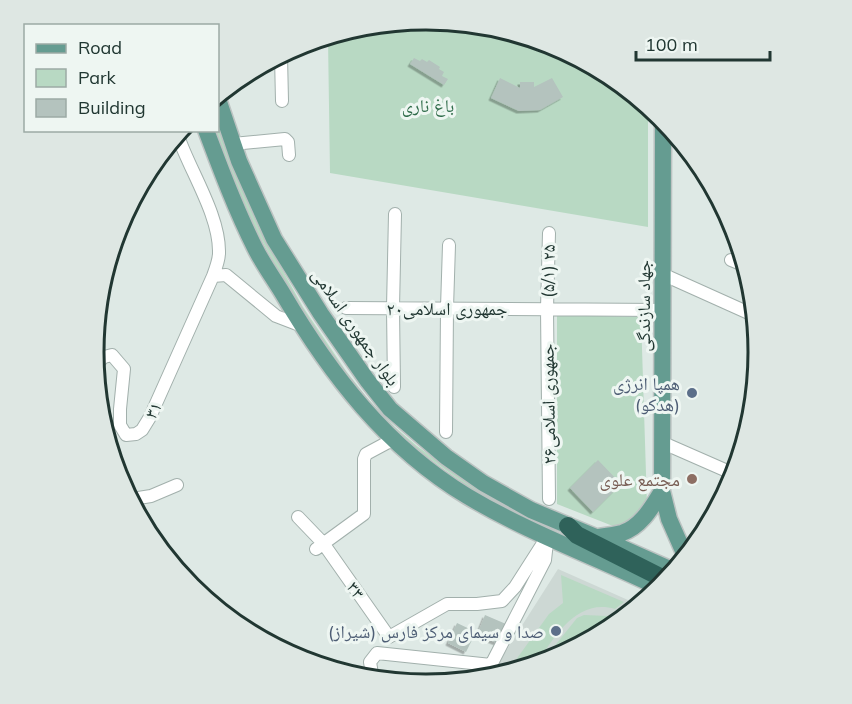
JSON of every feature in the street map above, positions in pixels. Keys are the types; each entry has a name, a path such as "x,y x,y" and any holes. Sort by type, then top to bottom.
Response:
{"highway":[{"path":"568,526 577,535 658,576"}],"main road":[{"name":"بلوار جمهوری اسلامی","path":"220,105 239,161 274,239 321,314 390,409 442,454 483,483 531,510 665,567"},
{"path":"207,132 255,248 302,326 347,390 379,426 438,477 468,496 524,527 650,583"},
{"name":"جهاد سازندگی","path":"663,134 662,491 669,519 682,547"},
{"path":"598,537 631,529 650,510 662,491"}],"street":[{"path":"281,64 282,101"},
{"path":"233,144 285,139 288,142 289,155"},
{"path":"181,144 216,229 219,254 213,276 226,275 276,316 302,326"},
{"path":"394,387 395,214"},
{"name":"(۵/۱) ۲۵","path":"547,309 549,233"},
{"path":"446,432 449,245"},
{"path":"662,274 745,311"},
{"name":"۳۱","path":"104,357 112,355 124,369 120,399 120,425 126,435 136,434 142,430 157,403 213,276"},
{"name":"جمهوری اسلامی۲۰","path":"346,308 662,310"},
{"name":"جمهوری اسلامی۲۶","path":"547,309 549,499"},
{"path":"319,546 364,514 364,459 366,454 394,439"},
{"path":"661,442 725,470"},
{"path":"139,498 151,496 177,485"},
{"name":"۳۳","path":"298,517 389,637 447,604 502,601 515,587 547,537"},
{"path":"487,668 545,560 547,537"},
{"path":"371,669 370,662 377,653 485,669"}],"shaded area":[{"name":"صدا و سیمای مرکز فارس (شیراز)","path":"558,569 630,601 605,620 568,641 530,657 496,666"}],"green space":[{"name":"باغ ناری","path":"405,31 447,31 489,36 530,47 587,73 605,84 648,119 648,227 330,173 328,45 363,36"},
{"path":"219,126 258,226 303,307 346,371 368,399 417,446 469,484 523,515 549,526 547,530 484,498 415,448 394,431 343,374 299,309 255,228 216,132 219,132"},
{"path":"557,315 641,317 647,505 623,530 557,504"},
{"path":"561,575 624,602 615,609 601,607 578,614 568,622 545,651 515,661 549,614 563,603"},
{"path":"584,615 608,616 587,631 554,647 577,618"}],"building":[{"path":"414,58 427,62 429,60 440,67 439,69 444,72 442,76 448,79 444,85 410,64"},
{"path":"500,78 520,88 520,82 534,82 534,87 552,78 563,97 540,110 519,111 491,98"},
{"path":"598,460 621,484 593,512 570,488"},
{"path":"485,615 506,624 497,643 477,635"},
{"path":"457,623 476,632 466,652 448,643"}],"place":[{"name":"همپا انرژی (هدکو)","path":"692,393"},
{"name":"مجتمع علوی","path":"692,479"},
{"name":"صدا و سیمای مرکز فارس (شیراز)","path":"556,631"}]}
